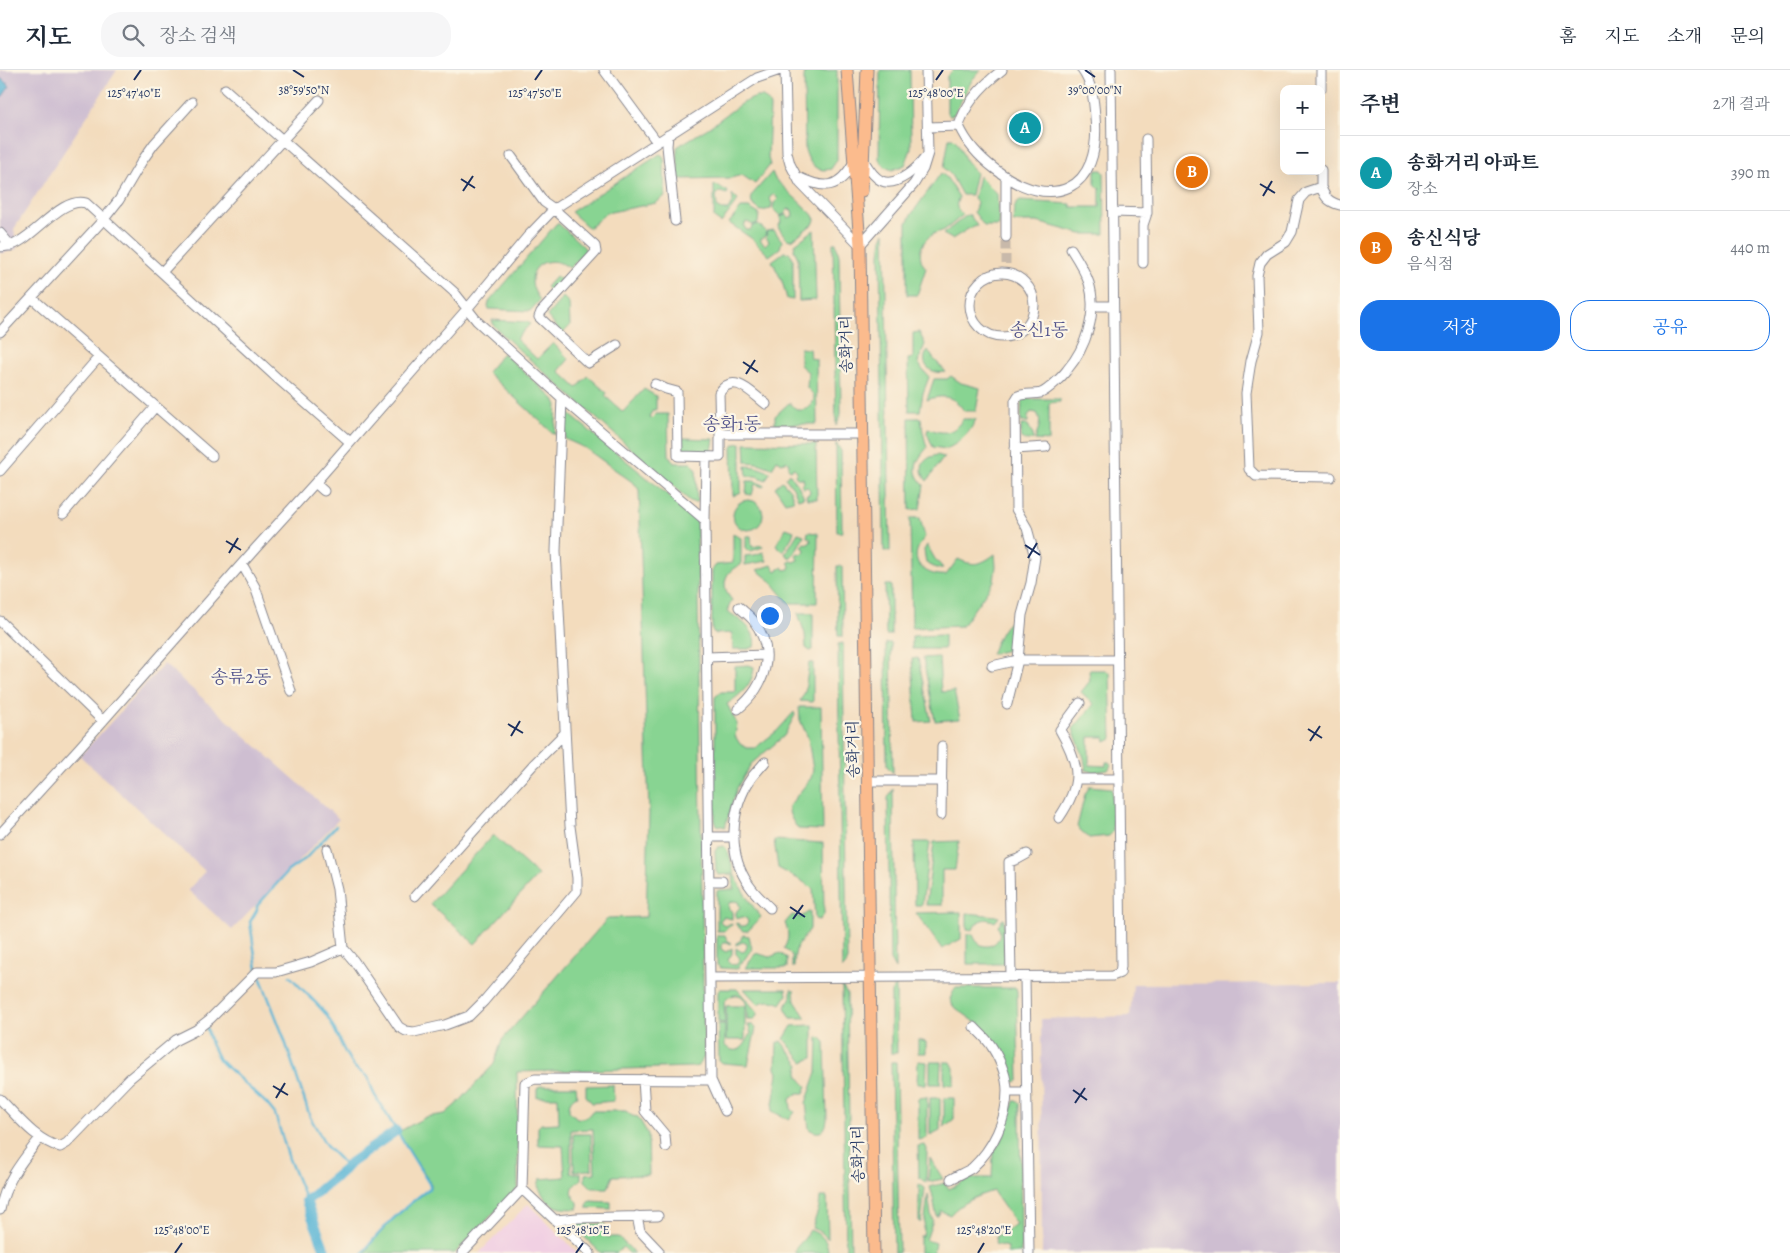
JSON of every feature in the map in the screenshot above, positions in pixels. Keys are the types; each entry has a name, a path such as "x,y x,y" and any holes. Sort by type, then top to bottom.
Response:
{"main road":[{"name":"송화거리","path":"867,72 859,161 874,1253"},
{"name":"송화거리","path":"847,73 859,161"}],"street":[{"path":"604,70 657,142"},
{"path":"0,834 315,483 528,236 554,209 668,135 757,74 780,70"},
{"path":"785,70 787,153 796,176 800,183 860,245 914,184 923,170 928,153 926,70"},
{"path":"1002,70 989,80 975,96 963,113 959,126 964,138 981,158 1006,177 1030,189 1048,192 1063,190 1075,185 1084,175 1092,161 1096,146 1094,102 1090,83 1082,70"},
{"path":"710,978 1112,976 1120,973 1111,70"},
{"path":"1321,70 1321,85"},
{"path":"225,89 454,292 477,321 562,398 705,520"},
{"path":"162,272 319,100"},
{"path":"0,332 104,219 119,200 154,144 192,102"},
{"path":"1096,124 1112,126"},
{"path":"928,127 959,126"},
{"path":"668,135 667,146 674,221"},
{"path":"1143,263 1143,224 1147,213 1146,139"},
{"path":"796,176 810,183 833,185 847,175 859,161 878,179 887,183 897,182 919,166 928,153"},
{"path":"511,156 544,202 595,246 596,252 540,312 539,317 588,363 617,345"},
{"path":"1321,175 1321,187 1325,198 1340,206"},
{"path":"1006,177 1006,237"},
{"path":"1321,187 1306,192 1299,200 1292,232 1286,242 1267,254 1260,263 1257,276 1259,332 1251,361 1246,393 1249,469 1253,474 1256,476 1331,477"},
{"path":"0,247 11,246 22,240 53,215 70,205 80,201 86,203 277,378 350,442"},
{"path":"1113,212 1147,213"},
{"path":"0,233 11,246"},
{"path":"1007,704 1018,660 1022,615 1031,584 1035,557 1027,528 1016,509 1015,401 1018,396 1027,393 1042,392 1062,377 1076,360 1085,342 1092,306 1090,285 1084,270 1071,249"},
{"path":"1006,269 1028,286 1033,298 1034,312 1028,324 1018,332 1006,337 987,332 977,324 971,312 971,298 981,282 1006,269"},
{"path":"32,298 212,456"},
{"path":"1092,306 1112,306"},
{"path":"0,471 99,357"},
{"path":"655,384 677,392 678,456 720,457 719,393 730,383 739,384 766,404"},
{"path":"327,849 336,889 343,948 399,1027 406,1031 414,1032 445,1025 469,1016 484,1001 577,891 570,826 556,551 562,398"},
{"path":"63,514 156,407"},
{"path":"720,434 863,434"},
{"path":"1015,449 1046,447"},
{"path":"706,457 705,520 711,1080 725,1110"},
{"path":"315,483 324,491"},
{"path":"242,564 255,586 291,691"},
{"path":"738,607 753,620 763,638 766,655 766,669 754,695 738,709"},
{"path":"0,621 103,721"},
{"path":"707,657 766,655"},
{"path":"992,666 1018,660 1117,660"},
{"path":"1059,818 1074,792 1076,779 1076,765 1069,745 1060,730 1080,703"},
{"path":"415,896 565,733"},
{"path":"941,815 942,746"},
{"path":"765,762 752,777 742,794 736,815 733,837 738,863 749,885 770,908"},
{"path":"1076,779 1119,778"},
{"path":"868,781 942,781"},
{"path":"709,837 733,837"},
{"path":"1011,977 1009,862 1018,860 1027,854"},
{"path":"709,881 722,881"},
{"path":"0,1100 40,1138 50,1144 60,1146 66,1143 129,1079 176,1040 196,1030 210,1019 258,972 276,972 311,962 343,948"},
{"path":"1025,976 1029,1253"},
{"path":"951,1179 971,1168 989,1149 1000,1128 1007,1092 1003,1070 992,1046 974,1027"},
{"path":"462,1253 522,1190 526,1083 535,1079 711,1080"},
{"path":"643,1079 645,1111 665,1134 666,1147"},
{"path":"1007,1092 1026,1092"},
{"path":"0,1210 2,1197 9,1180 40,1138"},
{"path":"522,1190 590,1253"},
{"path":"637,1216 640,1231 659,1252"},
{"path":"556,1220 658,1216"}],"shaded area":[{"path":"0,70 117,70 14,229 17,249 4,253 0,253"},
{"path":"164,664 339,819 232,930 188,890 205,871 80,756"},
{"path":"1340,983 1340,1253 1042,1253 1041,1019 1130,1016 1133,984"},
{"path":"528,1204 578,1253 479,1253"}],"green space":[{"path":"837,70 837,160 831,169 821,170 811,163 805,150 804,78 805,72"},
{"path":"880,70 910,70 911,149 905,165 892,170 885,167 879,159"},
{"path":"953,70 981,70 972,80 954,114 950,116 947,113 947,76"},
{"path":"756,97 763,97 770,107 768,158 770,165 755,184 742,175 731,178 679,179 677,147 708,128 742,103"},
{"path":"949,138 953,138 957,142 966,161 976,173 971,195 962,195 951,175 944,168"},
{"path":"660,154 664,157 665,196 656,203 606,213 589,228 571,212"},
{"path":"1097,170 1102,170 1104,173 1105,234 1081,234 1037,222 1013,222 1015,207 1020,201 1071,204 1071,207 1100,207 1100,189 1095,184 1095,173"},
{"path":"772,172 775,179 815,219 814,223 792,240 787,239 778,227 781,222 780,217 786,215 789,218 793,216 792,210 788,209 785,214 780,216 773,209 774,203 778,199 774,194 769,198 772,203 771,209 761,211 752,204 751,196"},
{"path":"941,173 947,178 959,197 957,207 963,215 943,231 933,234 922,245 920,255 926,268 917,295 907,295 907,223"},
{"path":"979,176 997,194 999,226 984,226 974,212 977,203 974,197"},
{"path":"714,185 728,192 727,194 720,192 716,194 717,207 722,210 728,210 733,201 732,194 738,200 721,223 714,218"},
{"path":"741,208 749,208 759,214 758,223 752,225 746,222 744,226 746,230 750,230 758,224 766,231 765,236 760,240 765,245 769,241 766,237 767,231 774,230 782,241 780,248 769,256 751,238 729,223"},
{"path":"967,215 970,215 977,226 952,239 943,234"},
{"path":"556,224 559,224 586,251 570,268 551,261 537,267 533,273 532,281 534,290 540,300 530,311 489,309 489,302"},
{"path":"814,230 816,300 799,301 798,258 794,250 795,244"},
{"path":"885,232 890,551 884,551 880,254"},
{"path":"833,243 836,243 839,256 841,414 836,426"},
{"path":"784,252 790,253 793,259 793,300 787,299 782,281 772,261"},
{"path":"556,276 563,281 552,293 546,287"},
{"path":"563,297 569,303 570,326 562,334 547,316"},
{"path":"492,320 528,322 530,324 516,339 537,359 553,343 569,359 559,371 577,388 588,376 607,393 605,396 623,412 644,389 656,396 656,410 653,410 649,417 651,419 656,414 668,414 669,455 674,463 691,463 696,468 697,501 695,503 690,501 517,348 494,326"},
{"path":"919,332 925,344 918,362 929,377 923,393 920,411 909,411 908,359 913,358 913,333"},
{"path":"800,348 809,349 810,358 816,359 817,424 775,424 775,416 789,403 796,409 802,410 810,406 814,400 813,394 807,388 808,372 800,365"},
{"path":"928,350 946,372 935,372 925,364 925,355"},
{"path":"503,353 554,399 557,405 555,435 487,372"},
{"path":"951,376 961,383 980,388 976,411 964,411 957,402 948,398 938,397 927,400 934,379 947,379"},
{"path":"1022,399 1060,399 1060,402 1049,403 1049,441 1035,440 1040,423 1037,413 1031,412 1028,416 1028,422 1021,422"},
{"path":"568,413 696,518 697,521 704,1057 698,1066 693,1067 517,1072 518,1188 455,1253 365,1253 374,1240 401,1211 431,1188 431,1184 398,1132 426,1117 445,1114 460,1101 494,1064 502,1040 608,918 646,917 649,814 639,490 635,484 585,448 565,439 566,415"},
{"path":"909,418 921,418 927,448 916,466 917,475 924,485 920,509 910,510"},
{"path":"963,419 976,419 964,437 946,449 933,447 927,433 928,428 939,432 948,432 956,428"},
{"path":"1021,425 1028,425 1033,435 1033,440 1025,440 1021,437"},
{"path":"682,438 714,439 712,451 687,452 682,447"},
{"path":"741,443 741,492 733,496 732,447 735,444"},
{"path":"745,443 816,444 817,499 807,499 806,495 809,494 810,490 807,487 803,488 801,485 804,482 803,478 795,476 797,471 794,468 790,470 788,468 789,464 787,461 782,463 777,460 772,468 758,463 746,462"},
{"path":"836,443 841,451 842,532 837,532"},
{"path":"937,455 944,457 927,481 922,472 923,464 928,458"},
{"path":"746,466 770,472 766,480 756,476 747,476"},
{"path":"789,473 804,497 798,499 793,487 785,478"},
{"path":"747,481 754,481 764,485 763,487 755,484 752,495 746,494"},
{"path":"782,481 790,490 794,500 785,502 775,487"},
{"path":"748,500 754,501 762,509 762,521 754,529 748,530 742,529 734,521 733,515 734,509 742,501"},
{"path":"910,518 920,518 925,537 916,554 919,565 928,572 946,575 958,559 973,564 986,560 995,554 994,581 962,626 912,628"},
{"path":"786,528 794,531 783,551 776,545"},
{"path":"808,532 818,533 817,603 789,603 771,581 757,570 772,565 776,571 783,567 785,570 789,569 790,565 788,563 798,560 796,555 798,553 804,553 805,549 802,547 804,543 808,544 811,542 810,538 807,537"},
{"path":"798,533 804,535 790,558 785,554"},
{"path":"733,534 741,538 741,565 731,571 726,580 726,590 732,600 727,611 742,621 753,635 754,647 748,649 733,649 732,633 715,634 712,630 712,570 716,565 733,563"},
{"path":"746,536 751,536 752,547 762,545 763,547 751,551 746,550"},
{"path":"927,545 943,568 936,568 926,563 924,550"},
{"path":"763,552 767,561 745,565 745,556"},
{"path":"837,566 842,566 843,636 838,636"},
{"path":"885,585 891,585 891,635 886,635"},
{"path":"798,613 813,613 813,650 810,651 806,648 805,634"},
{"path":"1011,621 1012,649 991,654 1002,631"},
{"path":"944,635 944,649 912,649 912,636"},
{"path":"843,643 847,963 842,969 838,644"},
{"path":"886,643 891,643 893,773 887,766"},
{"path":"939,657 941,692 954,691 960,719 935,721 923,658"},
{"path":"918,658 931,721 916,722 912,659"},
{"path":"809,663 813,663 813,702 800,701 805,692"},
{"path":"749,665 754,667 751,679 741,693 727,704 737,724 735,736 740,744 747,748 755,748 777,731 794,712 795,715 784,736 751,764 737,788 725,827 717,825 715,821 715,697 721,692 735,692 735,666"},
{"path":"1089,670 1105,670 1110,673 1112,739 1106,742 1105,737 1089,737 1089,765 1106,766 1106,762 1109,762 1111,765 1108,770 1093,772 1086,770 1084,758 1073,729 1094,704 1081,692 1090,681"},
{"path":"799,707 821,707 823,830 798,829 789,812 789,806 811,778 813,770 808,738 800,720"},
{"path":"1090,786 1112,788 1113,832 1109,836 1089,838 1077,827 1085,794"},
{"path":"893,789 895,969 890,960 888,798"},
{"path":"493,835 538,875 475,944 430,904"},
{"path":"774,840 823,843 824,915 819,920 815,919 813,889 778,868"},
{"path":"959,841 955,870 942,870 942,905 926,905 934,842"},
{"path":"914,842 930,842 922,905 915,905"},
{"path":"724,846 728,852 738,882 761,917 748,931 743,931 736,925 738,923 740,926 745,926 748,922 743,917 736,919 736,912 740,907 738,902 735,901 729,903 728,907 732,912 732,919 723,917 720,921 724,926 732,923 732,925 725,931 717,931 717,891 734,889 733,874 718,875 716,871 715,851 718,847"},
{"path":"810,911 810,929 797,947 794,967 792,967 792,956 784,948 788,936 785,923 792,915 801,917"},
{"path":"961,912 961,939 942,949 916,913"},
{"path":"967,913 999,917 995,922 985,919 979,921 973,930 967,929"},
{"path":"1003,919 1004,964 967,964 967,934 973,934 976,941 981,945 991,945 999,938 998,925"},
{"path":"717,935 725,935 727,940 732,943 724,942 721,949 726,952 732,948 732,954 728,959 730,964 736,965 740,960 736,954 736,948 742,952 745,951 747,944 743,942 736,945 736,943 740,941 743,935 749,936 752,949 737,969 721,968 717,965"},
{"path":"755,953 770,957 780,953 787,958 787,968 746,968"},
{"path":"896,985 897,1053 891,1053 891,992"},
{"path":"842,986 847,994 851,1253 846,1253"},
{"path":"955,988 1016,988 1019,1080 1012,1081 1006,1059 978,1024 953,1006 950,999"},
{"path":"720,989 737,989 758,1013 754,1020 747,1020 746,1003 742,997 736,995 729,997 724,1002 725,1023 718,1022 718,992"},
{"path":"744,989 786,989 787,995 781,1004 769,1001 758,1004"},
{"path":"791,989 794,990 795,1001 806,1018 791,1018 785,1007 791,999"},
{"path":"726,1006 745,1006 745,1040 726,1040"},
{"path":"718,1024 725,1024 725,1046 734,1050 741,1048 749,1037 751,1033 748,1025 753,1025 756,1028 748,1065 719,1061"},
{"path":"813,1025 813,1058 803,1062 784,1039 792,1026"},
{"path":"818,1037 825,1042 827,1119 824,1129 816,1132 809,1129 806,1103 817,1072"},
{"path":"918,1040 926,1042 926,1053 918,1053"},
{"path":"781,1041 800,1065 798,1074 807,1086 804,1093 798,1093 790,1099 791,1109 795,1112 789,1120 772,1111 778,1073 776,1068 777,1043"},
{"path":"918,1061 927,1062 926,1084 917,1084"},
{"path":"891,1062 896,1062 899,1253 894,1253"},
{"path":"930,1062 941,1062 940,1084 930,1084"},
{"path":"944,1062 951,1062 954,1068 954,1085 944,1084"},
{"path":"613,1085 614,1101 592,1103 586,1096 586,1086"},
{"path":"540,1086 576,1086 577,1096 570,1102 569,1111 577,1118 586,1117 592,1111 626,1111 632,1116 638,1117 648,1134 649,1175 613,1176 608,1188 592,1188 585,1181 585,1174 595,1173 593,1129 571,1130 571,1173 581,1173 581,1180 572,1190 573,1196 578,1202 578,1209 559,1207 550,1203 538,1186 540,1179 565,1177 563,1146 538,1145 538,1127 541,1124 559,1123 558,1097 537,1097 537,1089"},
{"path":"927,1097 927,1138 918,1140 918,1098"},
{"path":"930,1098 940,1098 940,1130 930,1135"},
{"path":"944,1098 954,1098 954,1119 944,1127"},
{"path":"1014,1101 1020,1103 1021,1253 1007,1253 1007,1247 995,1244 996,1236 1016,1224 993,1191 964,1203 950,1215 941,1211 937,1217 930,1187 945,1183 949,1189 971,1178 992,1178 993,1153 1004,1135"},
{"path":"573,1134 591,1134 592,1170 574,1171"},
{"path":"925,1145 927,1149 926,1183 919,1177 918,1146"},
{"path":"930,1158 943,1179 928,1182"},
{"path":"919,1184 925,1188 921,1222 919,1222"},
{"path":"928,1194 933,1220 926,1240 935,1243 933,1253 920,1253 920,1236 923,1236"},
{"path":"820,1197 827,1197 828,1239 821,1232 812,1228 819,1208"},
{"path":"590,1201 611,1202 611,1209 587,1208"},
{"path":"578,1224 605,1224 607,1237 618,1237 635,1253 629,1253 623,1247 617,1253 601,1253 577,1230"},
{"path":"810,1230 824,1238 828,1253 795,1253 795,1249"}],"water":[{"path":"0,78 10,86 0,100"}],"waterway":[{"path":"257,969 250,922 257,910 257,906 288,871 305,859 336,826"},
{"path":"259,974 283,1035 310,1117 327,1147 347,1167"},
{"path":"290,976 325,1013 349,1059 356,1069 368,1077 374,1094 430,1185 430,1188 402,1210 386,1226 363,1253"},
{"path":"206,1026 211,1044 219,1060 267,1104 275,1114 289,1159 306,1201"},
{"path":"326,1253 306,1201 350,1163 396,1131"}],"tunnel":[{"path":"1006,237 1006,264"}],"place":[{"name":"송화거리 아파트","path":"1025,128"},
{"name":"송신식당","path":"1192,172"}],"district":[{"name":"송신1동","path":"1039,330"},
{"name":"송화1동","path":"732,424"},
{"name":"송류2동","path":"241,677"}]}
